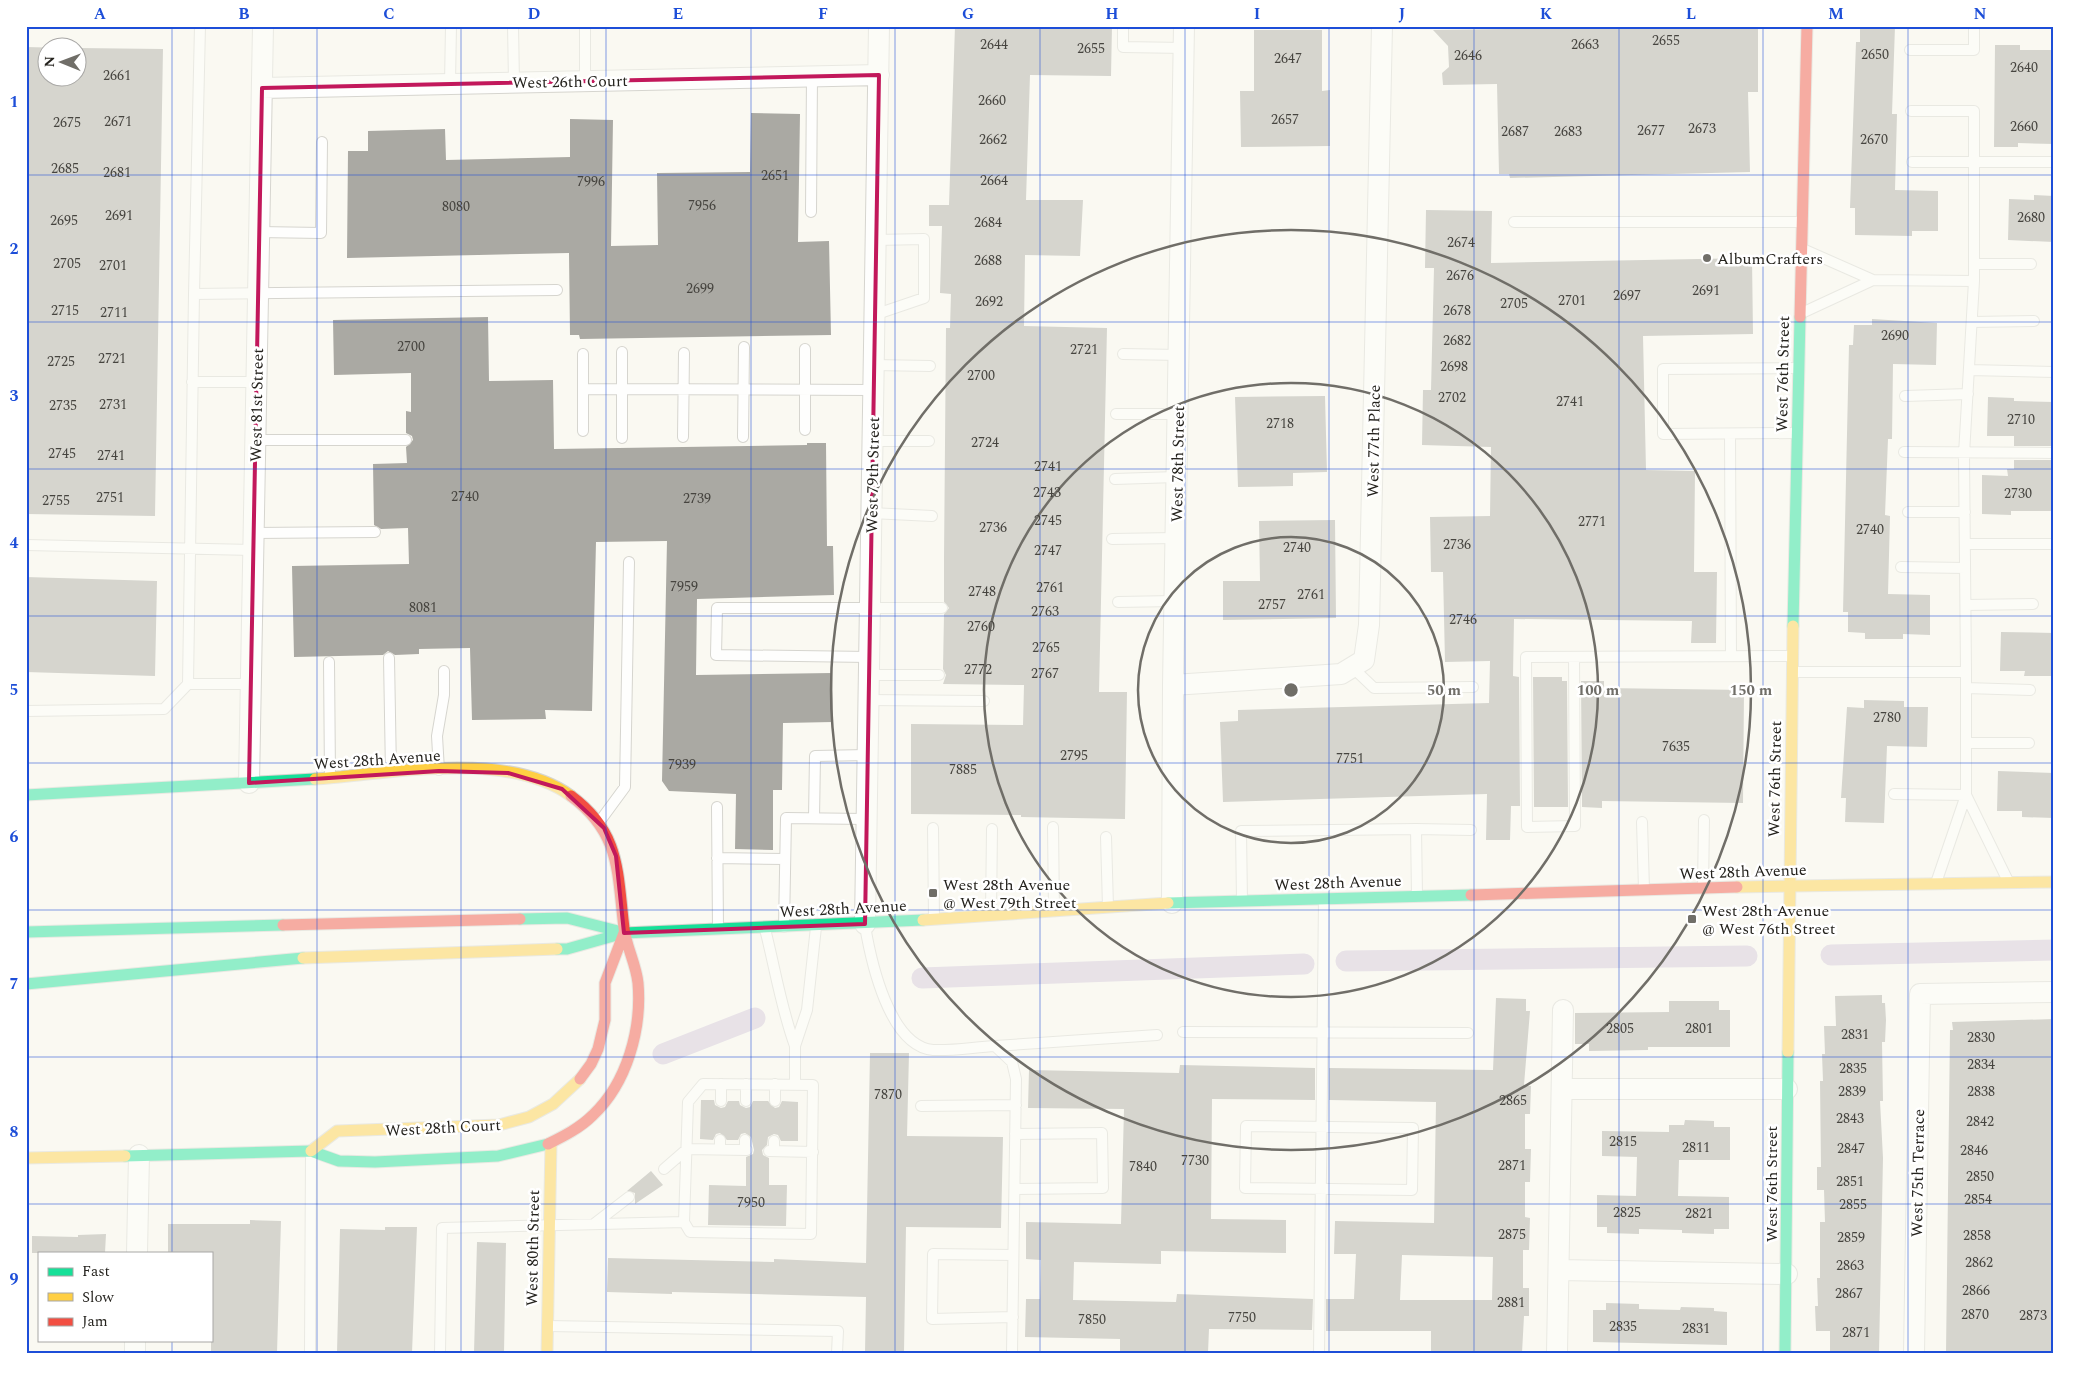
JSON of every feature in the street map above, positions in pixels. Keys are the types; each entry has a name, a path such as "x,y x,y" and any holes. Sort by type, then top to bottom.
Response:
{"street":[{"name":"West 81st Street","path":"249,783 263,26"},
{"name":"West 79th Street","path":"865,924 880,26"},
{"name":"West 78th Street","path":"1172,903 1174,601 1184,26"},
{"name":"West 77th Place","path":"1352,667 1364,660 1369,625 1382,26"},
{"name":"West 76th Street","path":"1785,1353 1792,656 1807,26"},
{"name":"West 26th Court","path":"262,88 879,75"},
{"path":"1173,685 1341,674 1352,667"},
{"name":"West 28th Avenue","path":"26,795 439,771 508,773 546,781 570,795 599,822 611,840 616,856 624,932"},
{"name":"West 28th Avenue","path":"26,932 567,918 624,932 718,930 991,917 1172,903 1703,888 2054,882"},
{"name":"West 28th Avenue","path":"26,984 327,956 567,949 624,932"},
{"name":"West 28th Court","path":"26,1158 311,1151 337,1161 414,1160 498,1157 551,1144 578,1129 603,1106 615,1088 631,1050 636,1027 639,986 624,932"},
{"name":"West 28th Court","path":"311,1151 337,1131 499,1125 529,1117 552,1104 575,1085 591,1064 598,1049 605,1020 605,983 624,932"},
{"name":"West 75th Terrace","path":"1914,1353 1920,994 2054,992"},
{"path":"1557,1353 1563,1010"},
{"path":"1562,1089 1787,1089"},
{"name":"West 80th Street","path":"547,1353 551,1144"},
{"path":"137,1252 138,1155"},
{"path":"1559,1270 1787,1274"}],"lane":[{"path":"26,711 164,709 188,684 192,382 200,26"},
{"path":"450,83 451,26"},
{"path":"513,26 514,82"},
{"path":"585,26 585,81"},
{"path":"1124,26 1123,47 1184,48"},
{"path":"1910,50 1974,50 1974,26"},
{"path":"810,212 812,76"},
{"path":"1911,111 1974,111 1974,281 1964,454 1966,795 1935,884"},
{"path":"259,232 321,233 322,142"},
{"path":"1912,162 2054,162"},
{"path":"1514,222 1802,222"},
{"path":"874,315 924,298 924,239 876,240"},
{"path":"1801,248 1873,280 1974,281"},
{"path":"1974,264 2031,264"},
{"path":"1800,314 1873,280"},
{"path":"194,294 556,290"},
{"path":"1972,322 2034,321"},
{"path":"743,437 742,391 744,347"},
{"path":"805,350 805,430"},
{"path":"622,352 622,438"},
{"path":"683,437 684,353"},
{"path":"583,354 583,431"},
{"path":"1123,354 1179,355"},
{"path":"874,366 930,366"},
{"path":"1797,433 1663,434 1663,369 1798,368"},
{"path":"1969,370 2054,372"},
{"path":"192,382 256,382"},
{"path":"583,389 873,390"},
{"path":"1905,396 1968,394"},
{"path":"1116,414 1178,414"},
{"path":"1730,434 1731,656"},
{"path":"255,440 406,440"},
{"path":"872,441 929,442"},
{"path":"1904,452 1964,454 2054,453"},
{"path":"1115,478 1176,477"},
{"path":"1908,512 1965,512"},
{"path":"871,513 932,516"},
{"path":"26,545 191,549 375,532"},
{"path":"1112,539 1175,538"},
{"path":"1965,544 2054,544"},
{"path":"599,822 625,787 629,562"},
{"path":"1901,567 1965,568"},
{"path":"1118,602 1174,601"},
{"path":"1966,605 2033,604"},
{"path":"939,675 869,666 716,655 717,608 942,608"},
{"path":"1574,657 1575,826 1527,826 1526,657 1792,656"},
{"path":"389,658 391,774"},
{"path":"329,662 330,778"},
{"path":"1352,667 1374,688 1473,687"},
{"path":"439,771 437,736 444,695 444,671"},
{"path":"1792,672 1966,672"},
{"path":"188,684 251,684"},
{"path":"1966,688 2030,690"},
{"path":"868,700 984,701"},
{"path":"1966,742 2029,743"},
{"path":"814,818 815,756 867,755"},
{"path":"1894,794 1966,795"},
{"path":"1966,795 2008,882"},
{"path":"716,807 718,930"},
{"path":"784,928 786,818 866,819"},
{"path":"1703,888 1704,820"},
{"path":"1642,822 1644,890"},
{"path":"1053,826 1054,912"},
{"path":"933,828 934,920"},
{"path":"991,917 992,828"},
{"path":"1416,829 1417,896"},
{"path":"1242,901 1241,831 1471,830"},
{"path":"1106,837 1108,908"},
{"path":"717,858 785,859"},
{"path":"1319,1353 1324,899"},
{"path":"865,924 872,962 899,1029 914,1043 932,1050 1157,1035"},
{"path":"795,1084 795,1046 807,1010 816,926"},
{"path":"765,928 779,984 784,1018 795,1046"},
{"path":"1183,1032 1468,1033"},
{"path":"995,1046 1012,1062 1016,1079 1012,1353"},
{"path":"703,1084 775,1084 813,1085 811,1234 690,1232 684,1222 688,1102 703,1084"},
{"path":"721,1084 721,1101"},
{"path":"746,1084 746,1101"},
{"path":"775,1084 775,1101"},
{"path":"921,1106 1016,1106"},
{"path":"1246,1126 1322,1127 1413,1128 1412,1190 1245,1188 1246,1126"},
{"path":"1014,1189 1103,1188 1102,1133 1016,1134"},
{"path":"664,1169 687,1149 720,1145 746,1147"},
{"path":"772,1147 812,1152"},
{"path":"310,1353 311,1151"},
{"path":"594,1224 629,1197"},
{"path":"440,1353 442,1228 684,1222"},
{"path":"1013,1256 933,1254 932,1319 1013,1317"},
{"path":"547,1326 838,1330 837,1353"}],"highlighted area":[{"path":"879,75 865,924 624,933 616,856 604,828 562,789 508,773 439,771 249,783 262,88"}],"building":[{"path":"955,26 1112,26 1111,76 1030,75 1026,200 1083,200 1080,256 1025,255 1024,326 1107,328 1099,692 1127,692 1125,819 1021,817 1021,815 911,814 911,724 1023,725 1024,685 943,684 946,675 943,669 944,614 949,608 944,602 944,559 946,328 950,328 951,294 940,293 942,226 929,226 929,205 949,205"},
{"path":"1506,26 1758,26 1758,92 1748,92 1750,172 1510,178 1509,174 1499,174 1497,84 1443,85 1442,73 1449,67 1448,46 1433,30 1506,29"},
{"path":"1860,26 1895,26 1892,114 1897,114 1895,190 1938,191 1938,231 1912,231 1912,236 1855,235 1855,208 1850,208 1856,42 1860,42"},
{"path":"1254,30 1322,30 1322,91 1330,90 1330,146 1241,147 1240,91 1254,91"},
{"path":"1995,45 2020,45 2020,50 2054,50 2054,144 2018,143 2018,147 1994,147"},
{"path":"26,47 38,47 38,88 88,88 88,48 163,49 155,516 26,514"},
{"path":"751,113 800,114 798,242 829,241 831,335 580,339 579,335 570,335 569,253 347,258 348,151 368,151 368,131 445,129 446,160 570,157 570,119 613,120 611,246 658,245 657,173 750,172"},
{"path":"2034,195 2054,196 2054,242 2008,240 2009,199 2034,200"},
{"path":"1426,210 1492,211 1491,263 1752,258 1753,334 1643,336 1646,470 1695,471 1694,572 1717,572 1716,643 1691,643 1692,621 1514,619 1513,676 1519,677 1520,806 1511,806 1510,840 1486,840 1487,794 1223,802 1220,722 1238,721 1238,710 1489,703 1490,661 1445,662 1443,572 1431,572 1430,517 1490,516 1491,447 1422,445 1423,390 1431,390 1434,268 1425,268"},
{"path":"488,317 489,381 553,380 554,449 807,445 807,443 826,443 827,546 833,546 834,595 697,599 696,675 832,673 833,722 783,723 782,790 773,790 773,850 735,849 736,794 669,791 662,781 667,541 596,542 592,711 545,710 546,719 472,720 470,648 419,649 419,654 395,655 388,651 383,655 294,657 292,566 409,564 408,528 381,529 374,525 373,464 407,463 406,447 413,440 412,436 406,433 406,411 411,412 411,373 334,375 333,320"},
{"path":"1872,319 1937,323 1936,365 1893,364 1892,439 1888,439 1885,515 1890,516 1888,594 1930,595 1930,635 1903,634 1903,639 1865,639 1865,633 1848,632 1848,612 1843,612 1849,345 1853,345 1854,325 1872,325"},
{"path":"1325,396 1327,472 1293,473 1293,486 1238,487 1235,397"},
{"path":"1988,397 2014,398 2014,401 2054,402 2054,446 2014,446 2014,436 1987,436"},
{"path":"2014,460 2054,460 2054,511 2011,511 2011,515 1982,514 1982,475 2008,476 2007,469 2014,469"},
{"path":"1335,520 1336,618 1223,620 1223,581 1260,581 1259,521"},
{"path":"26,577 157,581 155,676 26,672"},
{"path":"2001,632 2054,633 2054,676 2024,676 2025,671 2000,671"},
{"path":"1533,677 1562,677 1562,681 1567,681 1568,807 1534,807"},
{"path":"1581,681 1604,681 1604,688 1744,690 1743,803 1602,801 1602,808 1582,807"},
{"path":"1864,700 1904,701 1904,707 1928,707 1927,747 1887,746 1884,823 1845,822 1846,798 1841,798 1847,707 1864,708"},
{"path":"1998,771 2054,773 2054,818 2022,817 2022,811 1997,811"},
{"path":"1882,995 1882,1003 1885,1003 1886,1020 1885,1042 1882,1042 1883,1101 1880,1101 1883,1158 1879,1353 1830,1353 1830,1331 1816,1331 1815,1306 1818,1306 1817,1278 1820,1278 1820,1222 1825,1222 1824,1190 1817,1190 1817,1167 1821,1167 1820,1081 1823,1081 1822,1054 1825,1054 1824,1026 1836,1026 1835,996"},
{"path":"1496,998 1526,999 1526,1011 1530,1011 1524,1085 1531,1086 1530,1114 1525,1114 1525,1149 1531,1149 1530,1182 1525,1182 1525,1217 1530,1218 1529,1250 1523,1250 1523,1288 1529,1288 1529,1316 1524,1316 1522,1353 1431,1353 1431,1331 1326,1331 1326,1299 1354,1299 1356,1254 1334,1254 1335,1221 1434,1223 1436,1102 1329,1100 1329,1068 1493,1070","holes":["1402,1255 1493,1257 1492,1300 1400,1300"]},
{"path":"1669,1001 1719,1001 1719,1010 1730,1010 1730,1047 1648,1047 1648,1050 1589,1051 1589,1044 1575,1044 1575,1013 1669,1012"},
{"path":"2054,1019 2054,1353 1946,1353 1950,1030 1953,1030 1952,1022"},
{"path":"870,1053 909,1053 907,1136 1003,1137 1001,1228 906,1227 904,1353 865,1353 866,1297 607,1292 608,1258 774,1262 774,1259 866,1263"},
{"path":"1180,1065 1315,1068 1315,1100 1212,1099 1211,1219 1286,1220 1286,1253 1161,1251 1161,1264 1074,1262 1073,1300 1176,1302 1177,1294 1313,1299 1312,1330 1209,1329 1208,1353 1120,1353 1120,1339 1025,1337 1026,1299 1040,1299 1041,1260 1026,1259 1026,1222 1121,1224 1124,1109 1028,1108 1029,1070 1179,1073"},
{"path":"701,1100 714,1100 715,1105 721,1108 725,1107 728,1101 739,1101 740,1105 746,1108 750,1107 753,1101 768,1101 775,1108 779,1107 782,1101 798,1102 798,1141 781,1141 778,1135 774,1134 768,1137 767,1145 762,1150 763,1155 769,1158 769,1185 787,1185 786,1226 708,1225 709,1185 746,1186 746,1157 753,1154 754,1150 751,1137 745,1133 741,1134 738,1140 727,1140 720,1133 716,1134 713,1140 700,1139"},
{"path":"1685,1120 1714,1121 1714,1127 1730,1127 1730,1160 1679,1160 1678,1196 1729,1197 1729,1229 1714,1229 1714,1234 1682,1233 1682,1230 1639,1229 1639,1234 1607,1233 1607,1227 1597,1227 1597,1195 1636,1196 1637,1157 1602,1156 1602,1131 1669,1132 1669,1125 1684,1125"},
{"path":"651,1171 663,1185 635,1204 635,1193 627,1191"},
{"path":"250,1220 281,1221 277,1353 211,1353 212,1252 168,1252 168,1224 250,1224"},
{"path":"385,1227 417,1227 412,1353 337,1353 340,1229 385,1230"},
{"path":"106,1234 105,1252 32,1253 32,1236 78,1237 78,1235"},
{"path":"477,1242 506,1243 504,1353 474,1353"},
{"path":"1606,1303 1639,1304 1639,1309 1680,1310 1681,1307 1714,1308 1714,1311 1727,1312 1727,1345 1593,1342 1593,1310 1606,1310"}],"waterway":[{"path":"1831,955 2054,950"},
{"path":"1346,961 1747,956"},
{"path":"922,978 1304,964"},
{"path":"663,1054 755,1018"}],"traffic: fast":[{"path":"1793,626 1800,317"},
{"path":"26,795 315,779"},
{"path":"1168,903 1471,895"},
{"path":"520,919 567,918 622,932"},
{"path":"557,949 567,949 624,933 923,920"},
{"path":"26,932 283,925"},
{"path":"26,984 303,958"},
{"path":"1785,1353 1788,1052"},
{"path":"125,1156 311,1151 339,1161 375,1162 498,1156 548,1144"}],"traffic: slow":[{"path":"1788,1052 1793,626"},
{"path":"315,779 412,770 481,769 514,773 545,782 571,796"},
{"path":"1737,887 2054,882"},
{"path":"923,920 1168,903"},
{"path":"303,958 557,949"},
{"path":"311,1151 337,1131 499,1125 529,1117 553,1104 580,1079"},
{"path":"547,1353 551,1143"},
{"path":"26,1158 125,1156"}],"traffic: jam":[{"path":"1800,317 1807,26"},
{"path":"548,1144 583,1124 605,1102 615,1087 630,1054 639,1001 638,983 625,935 614,855 608,839 599,824 571,796"},
{"path":"1471,895 1737,887"},
{"path":"283,925 520,919"},
{"path":"580,1079 591,1064 598,1049 605,1020 605,983 624,933"}],"place":[{"name":"AlbumCrafters","path":"1707,258"},
{"name":"West 28th Avenue @ West 79th Street","path":"933,893"},
{"name":"West 28th Avenue @ West 76th Street","path":"1692,919"}]}
